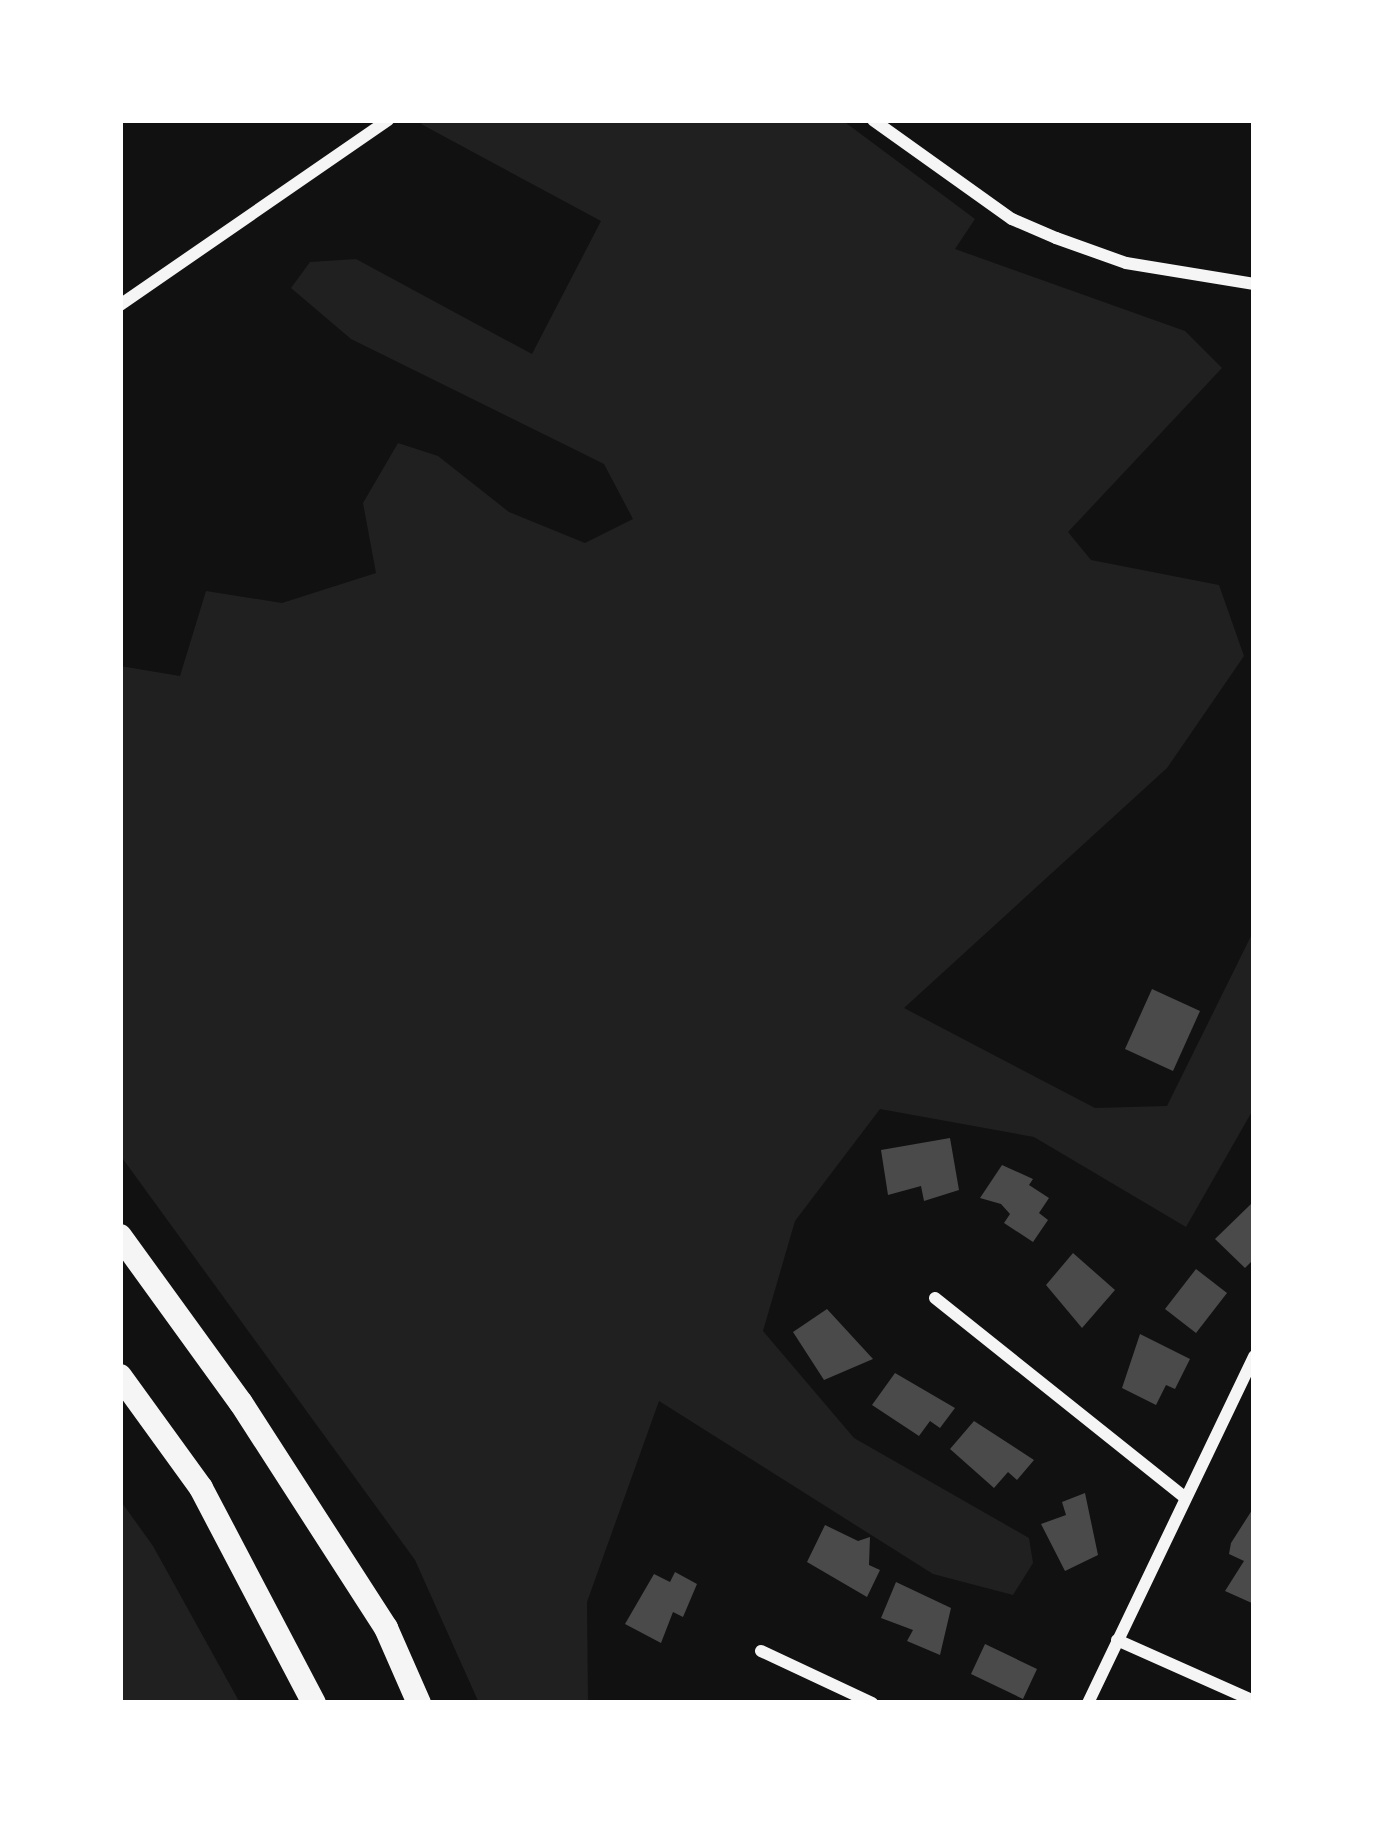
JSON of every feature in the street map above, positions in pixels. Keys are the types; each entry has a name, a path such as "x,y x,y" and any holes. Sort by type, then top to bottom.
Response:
{"highway":[{"path":"120,1236 241,1403 386,1628 419,1703"},
{"path":"120,1376 201,1488 314,1703"}],"street":[{"path":"120,304 388,120"},
{"path":"873,120 1012,219 1055,238 1126,263 1254,284"},
{"path":"935,1298 1184,1497"},
{"path":"1088,1703 1254,1356"},
{"path":"1117,1640 1254,1701"},
{"path":"761,1651 872,1703"}],"shaded area":[{"path":"426,120 842,120 975,219 955,249 1185,331 1222,368 1068,532 1091,560 1219,585 1244,656 1167,768 904,1008 1095,1108 1167,1106 1254,930 1254,1108 1186,1227 1034,1137 880,1109 795,1221 763,1331 854,1438 1029,1538 1033,1563 1013,1595 933,1574 659,1401 587,1602 588,1703 479,1703 415,1560 120,1155 120,666 180,676 206,591 282,603 376,573 363,503 398,443 438,456 509,512 585,543 633,519 604,464 351,339 291,288 310,262 356,259 532,354 601,221 421,124"},
{"path":"120,1500 153,1546 240,1703 120,1703"}],"building":[{"path":"1152,989 1200,1011 1173,1071 1125,1049"},
{"path":"950,1138 959,1190 924,1201 921,1186 888,1195 881,1150"},
{"path":"1002,1165 1033,1179 1029,1185 1049,1198 1039,1213 1048,1220 1033,1242 1004,1223 1010,1214 1001,1204 980,1198"},
{"path":"1251,1204 1254,1259 1245,1268 1215,1239"},
{"path":"1073,1253 1115,1290 1082,1328 1046,1285"},
{"path":"1196,1269 1227,1293 1196,1333 1165,1309"},
{"path":"827,1309 873,1359 824,1380 793,1332"},
{"path":"1140,1334 1190,1359 1175,1389 1166,1385 1156,1405 1122,1388"},
{"path":"895,1373 955,1408 940,1428 930,1421 919,1436 872,1405"},
{"path":"974,1421 1034,1460 1017,1480 1008,1472 994,1488 950,1449"},
{"path":"1085,1493 1098,1555 1065,1571 1041,1524 1066,1515 1062,1502"},
{"path":"1254,1507 1254,1604 1225,1591 1244,1561 1229,1554 1231,1543"},
{"path":"825,1525 858,1541 870,1537 869,1565 880,1570 867,1597 807,1562"},
{"path":"675,1572 697,1584 683,1617 673,1612 661,1643 625,1624 654,1574 670,1582"},
{"path":"896,1582 951,1608 940,1655 907,1641 913,1630 881,1618"},
{"path":"985,1644 1037,1669 1023,1699 971,1674"}]}
